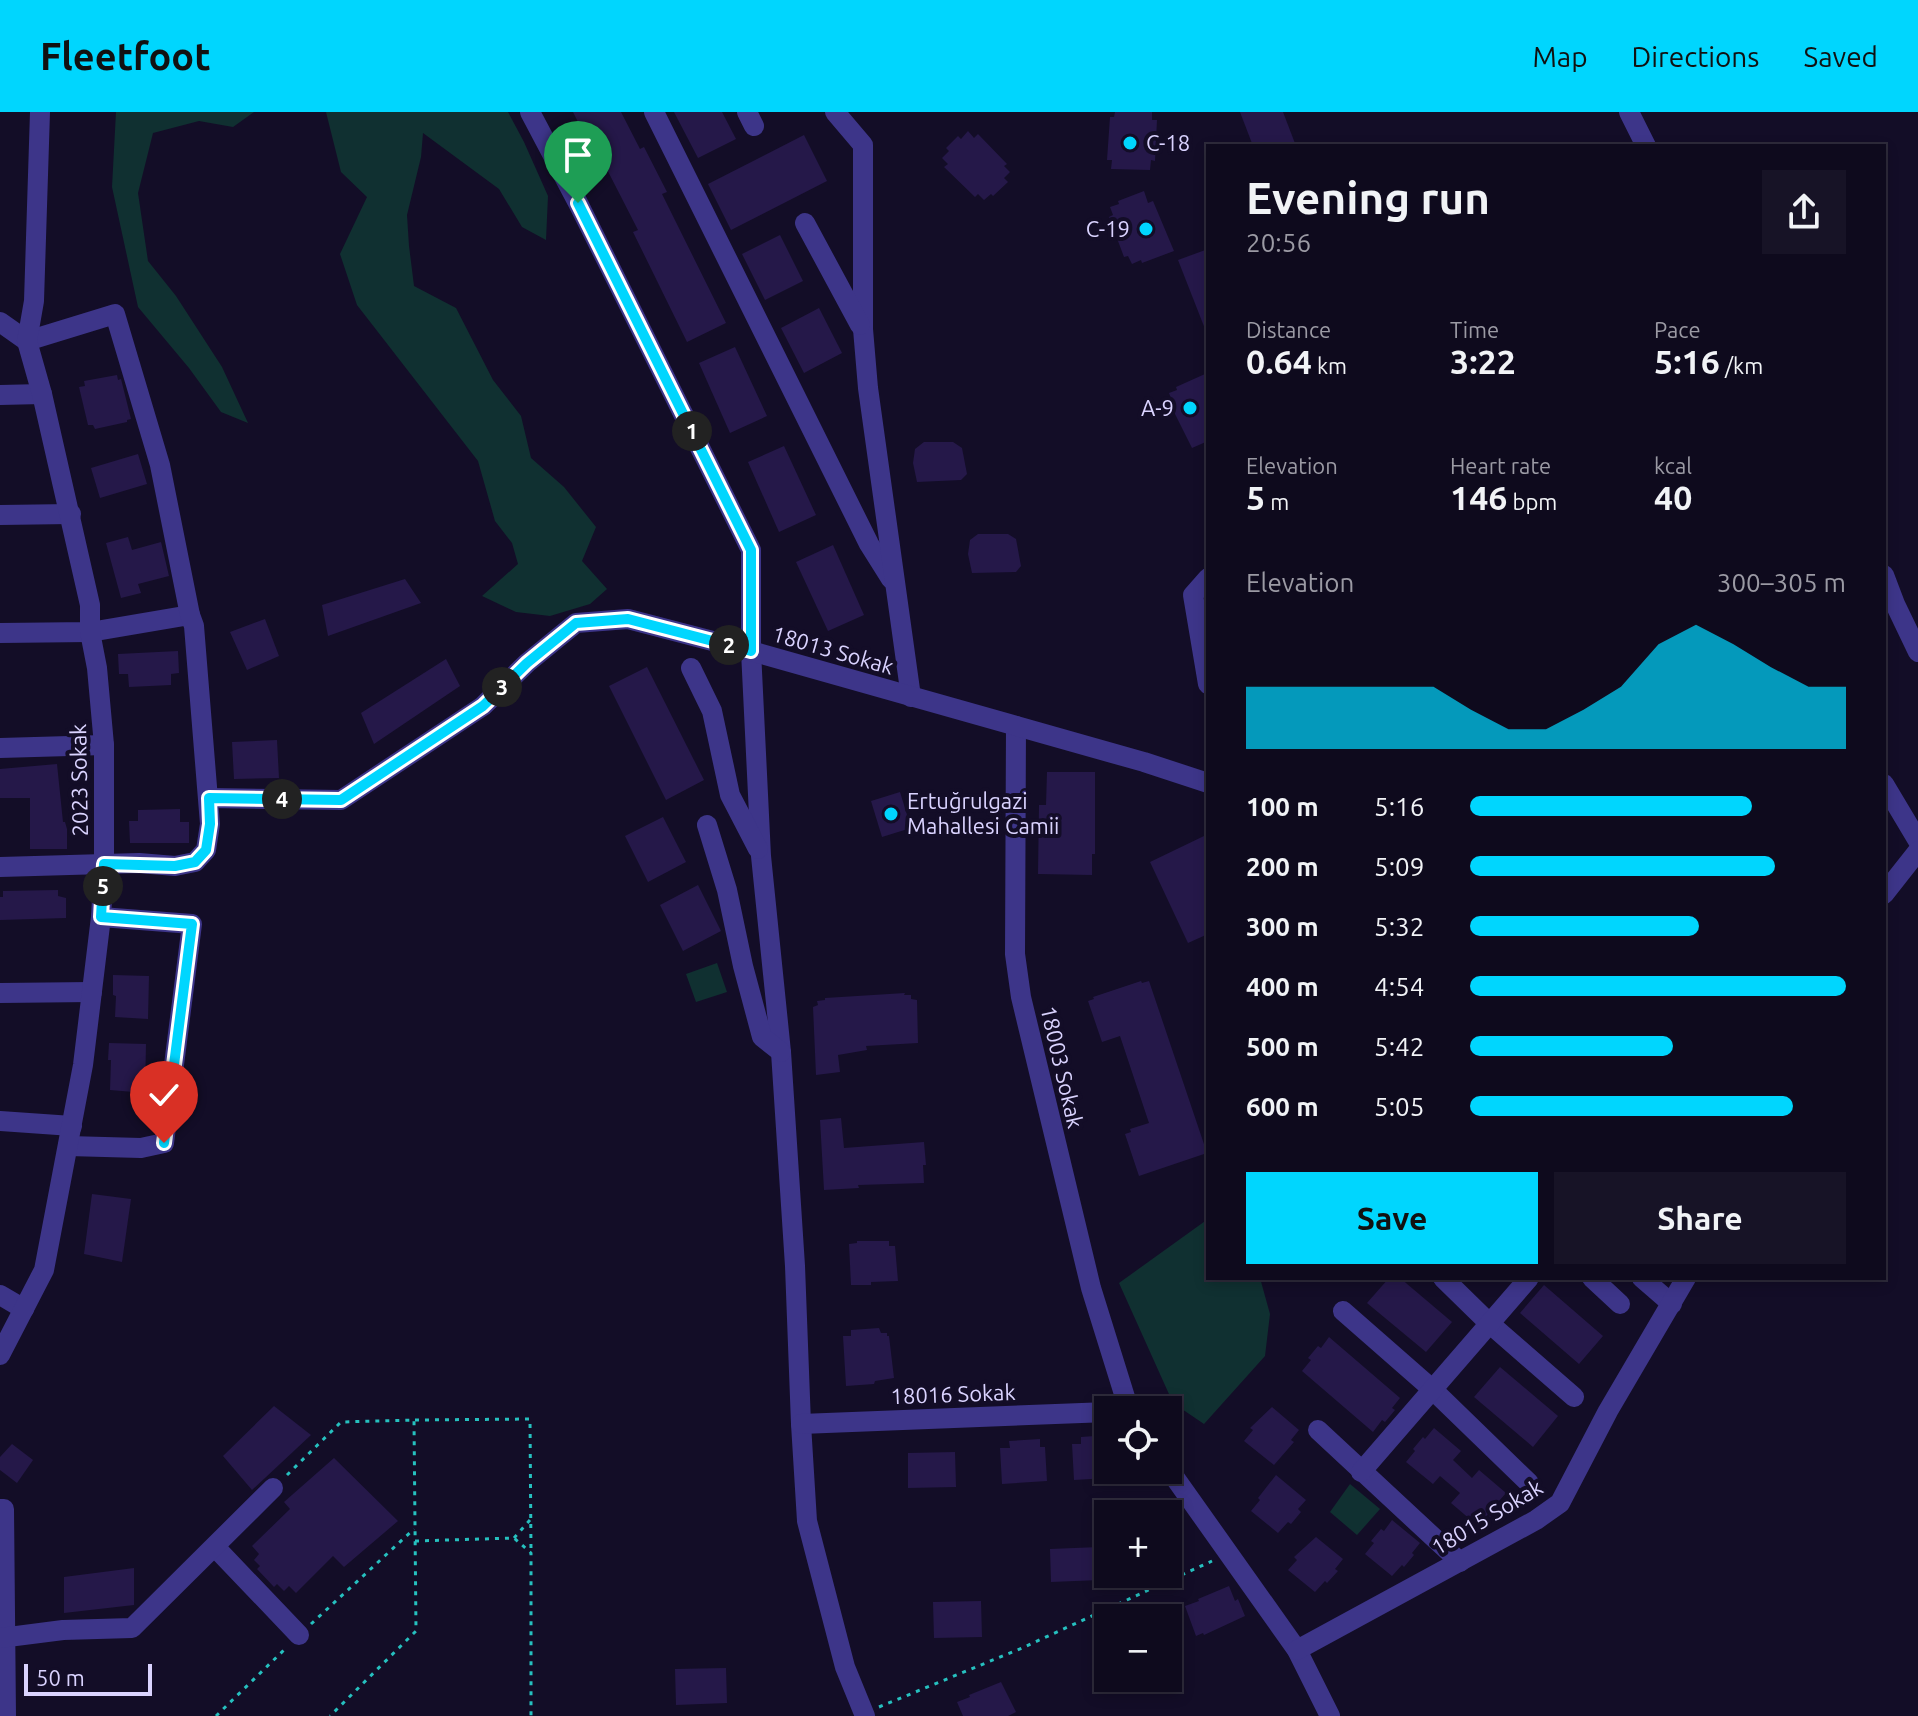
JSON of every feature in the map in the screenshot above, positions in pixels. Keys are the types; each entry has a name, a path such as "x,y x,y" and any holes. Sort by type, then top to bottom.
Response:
{"street":[{"path":"27,341 34,301 40,112"},
{"path":"530,112 751,550 751,651 761,856 781,1052 807,1521 845,1667 864,1715"},
{"path":"654,112 869,544 895,587"},
{"path":"835,112 863,145 863,329 868,388 911,697"},
{"path":"1629,112 1645,144"},
{"path":"805,223 863,329"},
{"path":"0,867 104,864 175,866 195,862 206,850 210,824 194,626 160,465 115,314 27,341"},
{"path":"0,322 27,341"},
{"name":"2023 Sokak","path":"0,1355 44,1270 83,1065 101,917 104,864 104,745 97,668 90,632 90,605 71,514 27,341"},
{"path":"0,395 42,394"},
{"path":"0,515 71,514"},
{"path":"1206,580 1193,595 1206,673"},
{"path":"1886,580 1918,652"},
{"path":"0,633 90,632 190,615"},
{"name":"18013 Sokak","path":"209,798 341,800 483,706 527,663 576,623 628,619 1144,762 1206,782"},
{"path":"691,668 712,711 730,795 761,856"},
{"name":"18003 Sokak","path":"1016,726 1015,954 1021,997 1091,1288 1125,1396"},
{"path":"0,748 104,745"},
{"path":"1886,787 1918,841"},
{"path":"707,825 727,890 762,1037 781,1052"},
{"path":"1886,891 1918,851"},
{"path":"0,1121 141,1148 164,1143 192,924 101,917"},
{"path":"0,993 92,992"},
{"path":"1445,1280 1574,1397"},
{"path":"1361,1472 1527,1280"},
{"path":"1594,1280 1620,1304"},
{"path":"1644,1280 1672,1304"},
{"name":"18015 Sokak","path":"1297,1650 1536,1520 1560,1503 1608,1411 1685,1280"},
{"path":"0,1295 24,1309"},
{"path":"1343,1311 1432,1389 1529,1483"},
{"name":"18016 Sokak","path":"801,1424 1094,1413"},
{"path":"1318,1430 1460,1562"},
{"path":"1179,1484 1297,1650 1330,1716"},
{"path":"3,1638 63,1630 132,1628 273,1488"},
{"path":"0,1509 4,1509 6,1716"},
{"path":"215,1547 299,1635"}],"path":[{"path":"273,1488 341,1422 530,1419 531,1716"},
{"path":"330,1716 416,1631 414,1420"},
{"path":"514,1538 531,1520"},
{"path":"216,1716 415,1528"},
{"path":"415,1541 514,1538 531,1553"},
{"path":"864,1715 1022,1648 1228,1553"}],"green space":[{"path":"116,112 254,112 233,127 199,121 153,133 138,193 148,261 176,296 222,367 248,423 221,412 138,307 112,187"},
{"path":"326,112 508,112 548,196 546,240 522,227 499,189 423,133 421,157 407,215 414,286 456,308 493,380 521,416 531,458 564,487 596,527 582,561 607,589 590,604 550,616 516,612 482,596 518,564 512,543 495,521 478,461 357,305 340,254 367,197 341,172"},
{"path":"717,963 727,992 696,1002 686,974"},
{"path":"1206,1220 1206,1280 1261,1280 1270,1314 1265,1356 1204,1424 1182,1409 1182,1396 1170,1396 1119,1283"},
{"path":"1350,1484 1380,1509 1357,1535 1330,1512"}],"building":[{"path":"573,112 621,112 640,149 644,147 667,192 662,194 726,323 687,342 633,232 638,230 595,146 591,148"},
{"path":"674,112 722,112 736,139 698,158"},
{"name":"C-18","path":"1115,112 1152,112 1152,120 1157,120 1155,161 1151,160 1150,170 1111,169 1112,160 1107,160 1110,117 1114,117"},
{"path":"1240,112 1283,112 1295,144 1252,144"},
{"path":"968,131 974,138 978,134 1007,164 1004,166 1010,172 1004,178 1008,182 984,200 978,194 975,197 944,167 948,164 942,158 949,151 946,148"},
{"path":"804,135 827,181 731,230 708,184"},
{"name":"C-19","path":"1144,191 1148,203 1153,201 1174,251 1132,264 1128,256 1124,257 1109,217 1113,215 1110,207"},
{"path":"780,235 803,281 765,300 742,254"},
{"path":"1206,250 1206,331 1178,260"},
{"path":"819,308 842,353 804,373 781,328"},
{"path":"735,347 767,416 730,433 699,363"},
{"name":"A-9","path":"1205,374 1206,442 1192,448 1169,402 1172,401 1169,393 1177,390 1176,387"},
{"path":"117,375 118,380 121,379 131,419 95,429 93,425 88,425 79,387 85,386 84,381"},
{"path":"924,442 953,442 962,448 967,474 961,480 917,482 913,463 915,449"},
{"path":"784,446 816,515 779,532 748,462"},
{"path":"138,454 147,484 100,498 91,468"},
{"path":"978,534 1008,534 1016,539 1021,566 1016,572 972,573 968,554 970,540"},
{"path":"128,537 132,550 161,542 169,576 138,584 141,593 121,598 106,543"},
{"path":"833,545 864,615 828,631 796,562"},
{"path":"405,579 421,603 328,636 322,605"},
{"path":"265,619 279,656 247,670 230,632"},
{"path":"178,651 179,673 171,674 171,685 129,687 128,674 119,674 118,654"},
{"path":"446,659 460,686 374,744 361,713"},
{"path":"647,667 704,780 666,800 609,686"},
{"path":"277,740 279,778 234,779 232,742"},
{"path":"57,764 67,849 30,849 30,798 0,798 0,769"},
{"path":"1047,772 1095,772 1092,875 1038,874 1039,805 1046,805"},
{"name":"Ertuğrulgazi Mahallesi Camii","path":"900,792 911,828 882,837 871,801"},
{"path":"180,809 180,822 189,822 189,843 130,843 129,821 138,821 138,810"},
{"path":"663,817 686,862 648,882 625,836"},
{"path":"1204,836 1206,935 1188,943 1150,862"},
{"path":"698,885 721,931 683,951 660,905"},
{"path":"58,890 58,896 66,898 66,918 0,920 3,891"},
{"path":"113,975 149,976 148,1019 115,1017"},
{"path":"1149,981 1206,1153 1139,1176 1125,1134 1131,1132 1130,1129 1149,1123 1120,1036 1102,1042 1088,1001"},
{"path":"905,993 917,1000 918,1043 866,1046 867,1050 838,1055 840,1072 816,1075 813,1007 818,1005 817,1001"},
{"path":"109,1043 146,1044 145,1093 110,1090"},
{"path":"841,1118 844,1148 924,1142 924,1183 858,1185 859,1188 824,1190 820,1120"},
{"path":"92,1194 131,1199 122,1262 84,1254"},
{"path":"889,1241 889,1246 895,1246 898,1281 851,1285 849,1244"},
{"path":"1387,1280 1402,1280 1452,1322 1426,1352 1367,1303"},
{"path":"1544,1285 1603,1336 1579,1364 1520,1313"},
{"path":"879,1328 881,1333 889,1336 894,1378 875,1381 874,1384 846,1386 843,1336 851,1336 851,1330"},
{"path":"1329,1337 1400,1398 1392,1408 1395,1410 1373,1432 1302,1371 1311,1360 1308,1358"},
{"path":"1500,1367 1558,1416 1533,1447 1474,1397"},
{"path":"274,1406 311,1435 252,1490 223,1456"},
{"path":"1272,1407 1299,1430 1291,1440 1294,1442 1274,1465 1244,1441 1253,1430 1250,1428"},
{"path":"1434,1428 1461,1451 1453,1460 1472,1478 1479,1470 1506,1493 1498,1502 1501,1505 1478,1526 1451,1503 1460,1493 1440,1476 1433,1484 1406,1462 1415,1451 1413,1449"},
{"path":"1094,1436 1094,1479 1074,1480 1072,1444 1081,1444 1081,1437"},
{"path":"1040,1439 1040,1447 1045,1447 1047,1481 1002,1484 1000,1448 1010,1448 1009,1441"},
{"path":"12,1444 33,1460 17,1483 0,1470 0,1457"},
{"path":"955,1452 956,1487 908,1488 908,1453"},
{"path":"334,1458 398,1521 344,1567 333,1556 296,1593 289,1586 284,1591 277,1584 274,1587 257,1569 260,1566 254,1560 259,1554 252,1546 290,1509 284,1502"},
{"path":"1276,1475 1306,1500 1291,1524 1288,1522 1278,1533 1251,1511"},
{"path":"1392,1520 1420,1543 1404,1567 1402,1565 1392,1576 1365,1554 1374,1543 1371,1541"},
{"path":"1316,1537 1343,1559 1335,1569 1338,1571 1315,1592 1288,1570 1297,1560 1294,1557"},
{"path":"1094,1547 1094,1580 1051,1582 1050,1549"},
{"path":"134,1568 134,1605 64,1613 64,1577"},
{"path":"1229,1586 1245,1616 1196,1636 1185,1606"},
{"path":"981,1601 982,1637 934,1638 933,1602"},
{"path":"726,1668 727,1703 676,1705 675,1669"},
{"path":"1001,1682 1016,1712 1008,1716 963,1716 957,1702"}],"place":[{"name":"C-18","path":"1130,143"},
{"name":"C-19","path":"1146,229"},
{"name":"A-9","path":"1190,408"},
{"name":"Ertuğrulgazi Mahallesi Camii","path":"891,814"}],"route":[{"path":"164,1143 192,924 101,917 104,864 175,866 195,862 206,850 210,824 209,798 341,800 483,706 527,663 576,623 628,619 751,651 751,550 578,203"}]}
